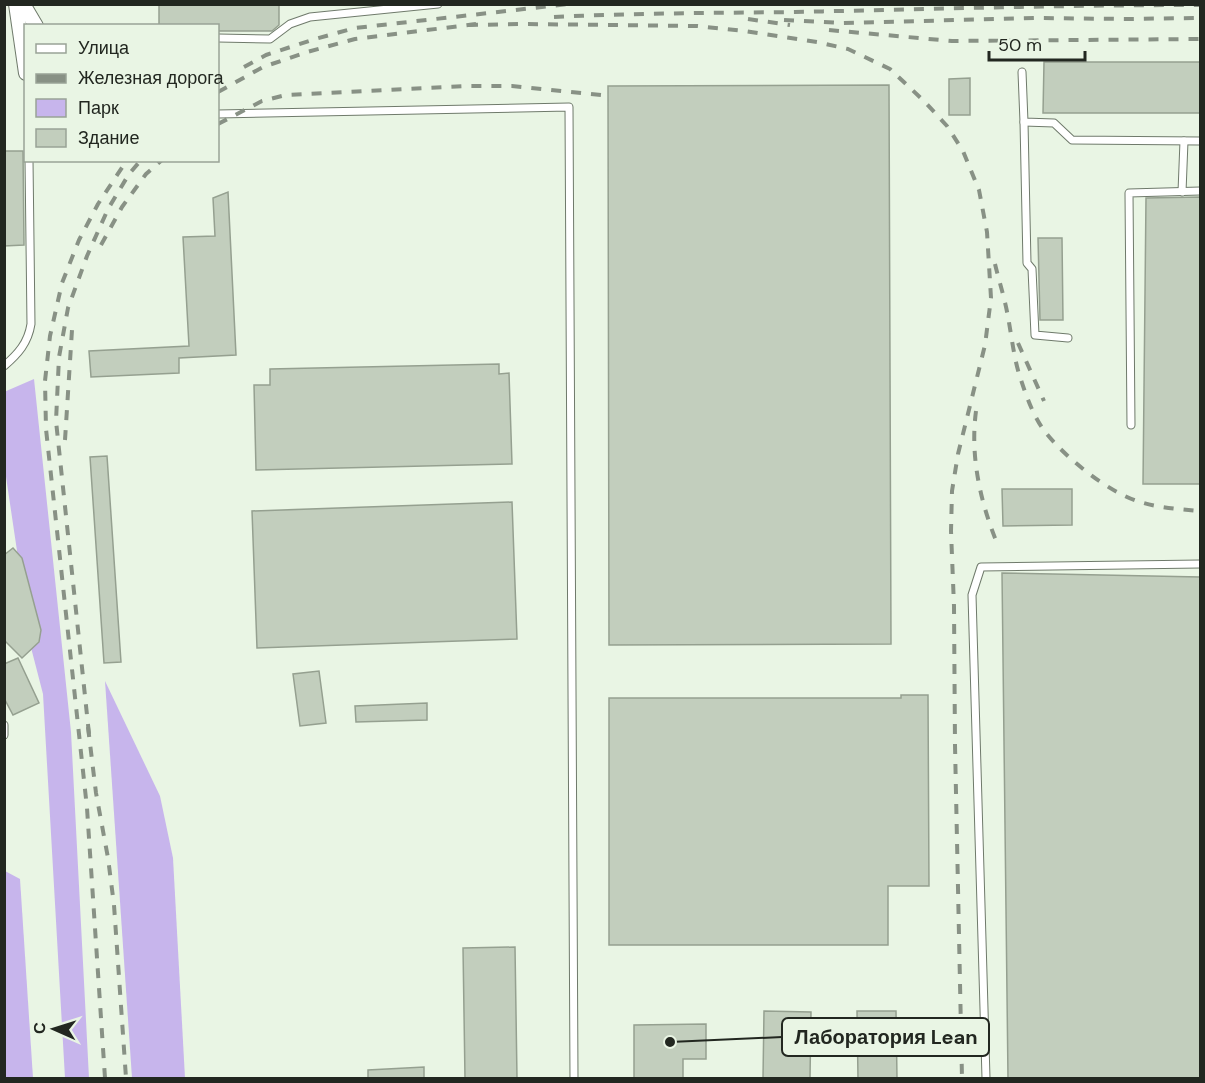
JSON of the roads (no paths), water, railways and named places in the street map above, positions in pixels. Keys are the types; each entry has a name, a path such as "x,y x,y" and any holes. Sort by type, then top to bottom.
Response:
{"street":[{"path":"16,4 24,59"},
{"path":"23,4 35,24"}],"lane":[{"path":"219,38 270,39 290,24 310,17 438,4"},
{"path":"1022,72 1027,262 1032,269 1035,335 1068,338"},
{"path":"219,114 569,107 574,1078"},
{"path":"1024,122 1054,123 1072,141 1200,141"},
{"path":"1182,192 1184,141"},
{"path":"4,366 18,354 27,340 31,324 28,162"},
{"path":"1131,424 1129,193 1200,191"},
{"path":"986,1078 972,595 981,567 1200,564"},
{"path":"4,725 4,735"}],"railway":[{"path":"244,67 266,55 355,28 569,4"},
{"path":"554,17 1048,6 1200,5"},
{"path":"784,20 842,23 1036,18 1200,18"},
{"path":"748,19 790,25"},
{"path":"219,91 263,67 355,39 476,24"},
{"path":"468,25 697,26 745,31 848,49 890,69 947,126 963,151 979,190 987,232 991,298 985,345 958,454 952,491 962,1078"},
{"path":"829,30 952,41 1200,39"},
{"path":"219,123 262,101 286,95 468,86 512,86 602,95"},
{"path":"105,1078 87,808 46,429 45,381 50,336 62,283 79,240 98,204 126,162"},
{"path":"89,734 56,421 59,357 68,308 87,256 108,209 129,174 139,162"},
{"path":"101,245 122,207 146,174 160,162"},
{"path":"995,264 1007,310 1015,357 1026,394 1038,421 1054,443 1100,482 1125,496 1153,505 1200,511"},
{"path":"65,440 72,330"},
{"path":"1018,343 1044,401"},
{"path":"976,411 974,445 978,478 981,495 997,543"},
{"path":"88,727 114,905 126,1078"}],"place":[{"name":"Лаборатория Lean","path":"670,1042"}]}
